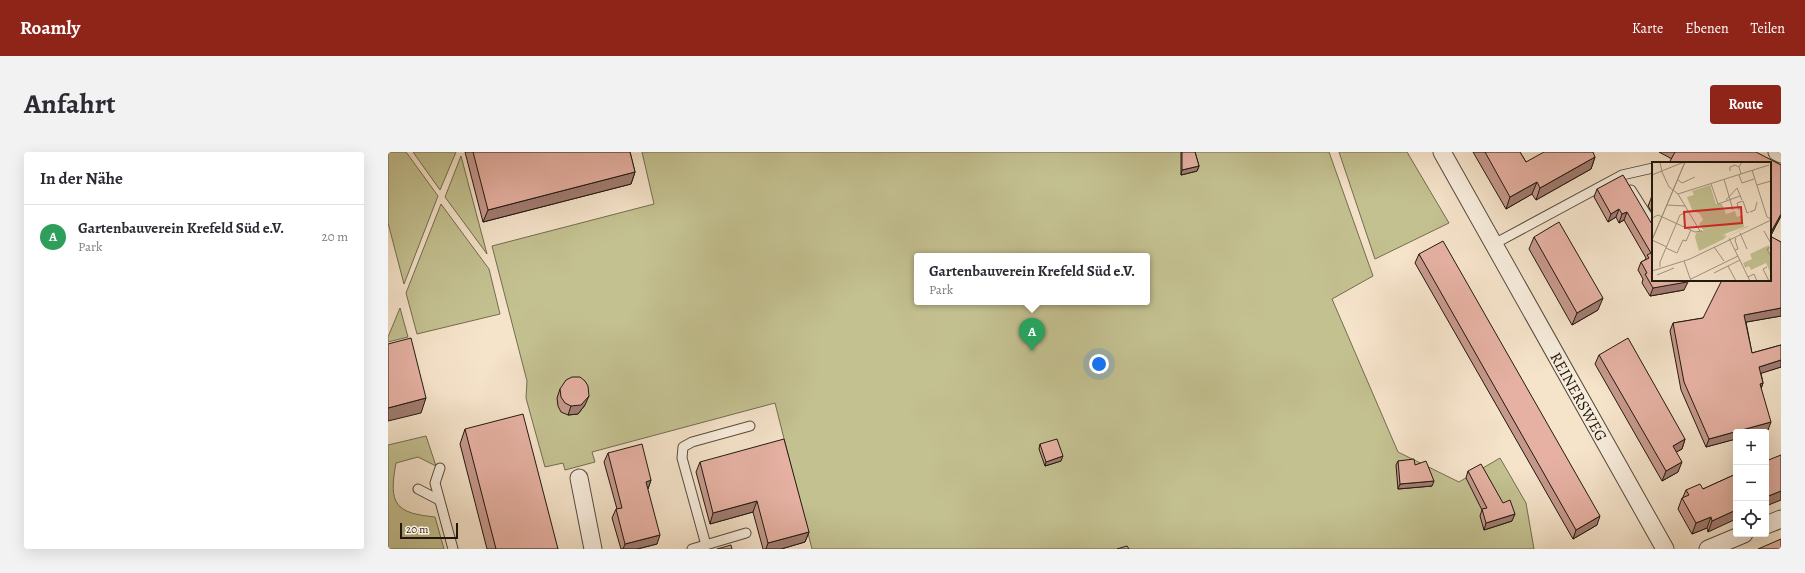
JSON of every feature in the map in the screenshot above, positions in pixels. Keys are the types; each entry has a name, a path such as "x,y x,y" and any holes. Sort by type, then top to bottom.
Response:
{"street":[{"name":"REINERSWEG","path":"1442,152 1665,549"},
{"path":"1777,152 1781,154"},
{"path":"579,478 593,549"},
{"path":"1769,524 1781,519"},
{"path":"1708,549 1737,537"}],"lane":[{"path":"1494,244 1622,175 1652,168"},
{"path":"1622,175 1652,223"},
{"path":"706,545 682,458 683,447 692,442 750,426"},
{"path":"440,468 435,483 453,549"},
{"path":"418,489 440,500"},
{"path":"692,549 746,532"}],"shaded area":[{"path":"388,152 406,152 438,196 404,284 388,223"},
{"path":"413,152 456,152 440,190"},
{"path":"642,152 1329,152 1373,276 1332,299 1398,452 1459,482 1500,458 1526,503 1534,549 812,549 775,403 592,452 595,462 565,470 563,463 545,467 526,398 527,381 492,246 654,204"},
{"path":"1339,152 1407,152 1449,223 1375,259"},
{"path":"461,156 487,254 445,197"},
{"path":"441,204 489,269 500,314 417,334 406,293"},
{"path":"400,308 408,337 388,342 388,337"},
{"path":"426,436 436,466 418,457 396,463 393,489 398,504 403,509 411,513 435,517 444,549 388,549 388,445"}],"building":[{"path":"473,152 630,152 635,172 488,210"},
{"path":"1182,152 1195,152 1199,166 1182,170"},
{"path":"1485,152 1520,152 1526,162 1544,152 1593,152 1595,157 1540,188 1537,182 1510,197"},
{"path":"1675,152 1756,152 1781,165 1781,214 1771,232 1771,162 1670,162"},
{"path":"1623,175 1652,224 1652,281 1687,282 1653,288 1645,274 1647,273 1641,262 1649,258 1647,255 1651,253 1627,212 1622,214 1619,209 1611,214 1597,189"},
{"path":"1559,222 1603,298 1577,313 1534,237"},
{"path":"1771,237 1781,242 1781,308 1744,315 1752,353 1781,345 1781,360 1759,367 1763,383 1760,384 1771,422 1745,429 1733,429 1733,432 1709,439 1684,382 1673,323 1703,318 1722,281 1771,281"},
{"path":"1443,241 1600,516 1576,530 1419,254"},
{"path":"411,338 426,398 388,408 388,344"},
{"path":"1628,338 1685,439 1673,446 1682,462 1666,471 1599,355"},
{"path":"572,377 580,377 588,386 589,396 581,405 571,406 565,403 561,397 560,389 566,380"},
{"path":"523,414 558,549 496,549 465,429"},
{"path":"784,439 809,532 768,543 757,501 713,513 700,462"},
{"path":"1057,439 1063,456 1046,462 1040,444"},
{"path":"642,444 651,480 646,482 660,535 625,544 616,509 622,508 608,453"},
{"path":"1781,455 1781,491 1769,496 1769,465 1769,460"},
{"path":"1414,459 1415,465 1426,461 1434,481 1400,484 1398,461"},
{"path":"1481,464 1503,503 1510,500 1515,514 1486,523 1482,509 1487,508 1468,471"},
{"path":"1733,475 1733,511 1712,521 1711,517 1696,523 1682,498 1689,495 1686,490 1700,484 1703,489"},
{"path":"1781,539 1781,549 1758,549"},
{"path":"731,545 732,549 717,549"},
{"path":"1127,546 1129,549 1117,549"}],"place":[{"name":"Gartenbauverein Krefeld Süd e.V.","path":"1032,351"}]}
